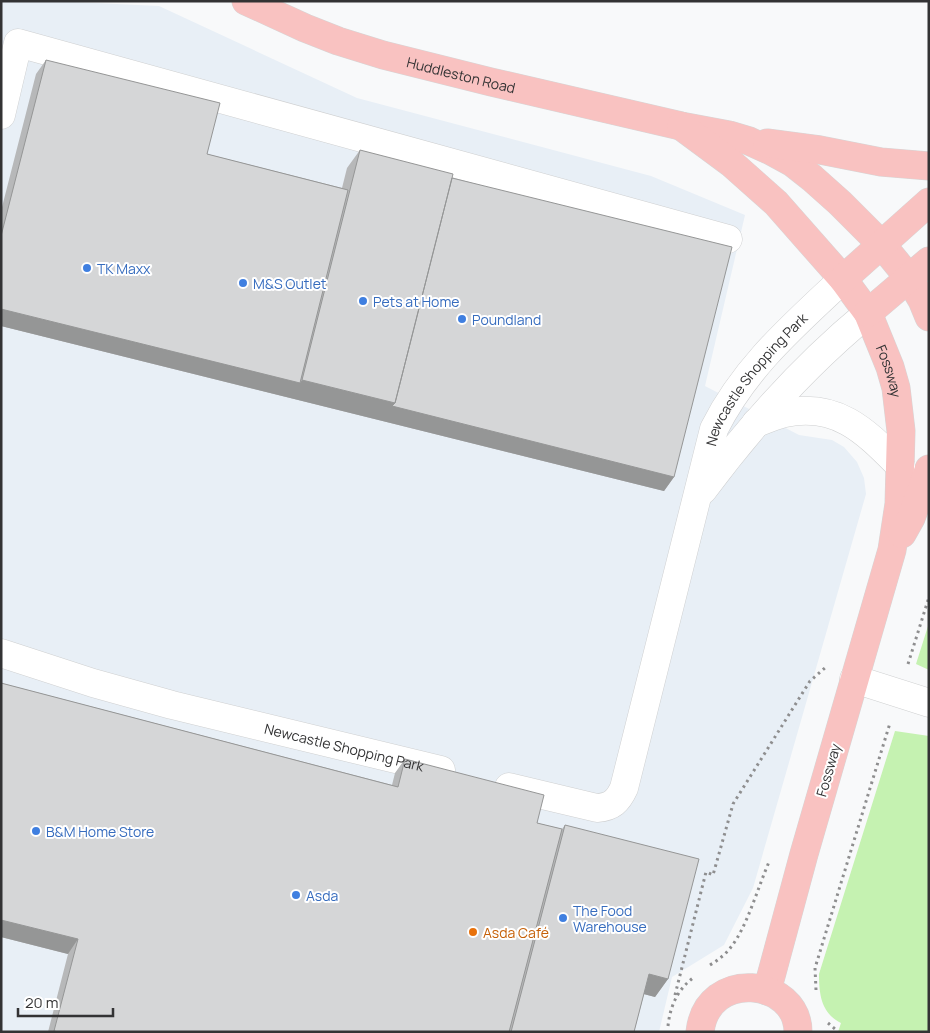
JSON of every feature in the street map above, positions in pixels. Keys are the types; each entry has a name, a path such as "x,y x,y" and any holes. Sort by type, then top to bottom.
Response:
{"main road":[{"name":"Huddleston Road","path":"246,1 305,28 383,55 491,82 749,141 771,150 793,163 840,203 882,245 922,272"},
{"name":"Huddleston Road","path":"681,126 731,163 776,203 843,279"},
{"path":"749,141 820,150 881,162 929,166"},
{"path":"843,279 929,202"},
{"path":"868,313 922,272"},
{"path":"922,272 922,300 929,317"},
{"name":"Fossway","path":"767,991 804,854 892,550 899,504 901,431 896,388 884,350 868,313 843,279"},
{"name":"Fossway","path":"892,550 911,518 929,469"},
{"path":"700,1032 702,1019 714,1000 724,992 747,987 776,995 789,1007 794,1015 798,1025 798,1032"}],"street":[{"path":"1,115 18,43 728,239"},
{"name":"Newcastle Shopping Park","path":"1,654 172,705 597,808 604,808 613,804 619,798 624,788 714,429 735,392 780,338 843,279"},
{"name":"Newcastle Shopping Park","path":"698,497 736,445 756,423 822,353 868,313"},
{"path":"756,423 784,413 801,411 846,419 873,439 901,467"},
{"path":"854,679 929,703"}],"path":[{"path":"816,995 816,968 929,597"},
{"path":"668,1032 669,1020 706,872 713,875 733,804 810,681 828,665 825,674"},
{"path":"705,969 731,947 741,930 772,854"},
{"path":"674,999 680,989 697,975"},
{"path":"826,1021 835,1029 835,1032"}],"shaded area":[{"path":"1,1 53,1 159,6 357,98 651,176 745,215 705,386 799,435 832,440 844,447 857,462 864,478 866,494 753,888 724,945 672,977 659,1032 1,1032"}],"green space":[{"path":"929,623 929,670 916,664"},
{"path":"895,731 929,736 929,1032 838,1032 841,1023 829,1014 822,1002 819,974"}],"building":[{"path":"46,60 220,103 207,154 348,190 300,383 1,309 1,236"},
{"name":"Pets at Home","path":"360,150 453,174 395,403 302,380"},
{"path":"452,178 732,247 674,477 392,406 395,403"},
{"name":"Asda","path":"1,683 398,787 405,759 544,795 537,823 562,829 509,1032 54,1031 78,939 1,920"},
{"path":"565,825 699,859 668,979 649,974 634,1032 511,1032"}],"place":[{"name":"TK Maxx","path":"87,268"},
{"name":"M&S Outlet","path":"243,283"},
{"name":"Pets at Home","path":"363,301"},
{"name":"Poundland","path":"462,319"},
{"name":"B&M Home Store","path":"36,831"},
{"name":"Asda","path":"296,895"},
{"name":"The Food Warehouse","path":"563,918"},
{"name":"Asda Café","path":"473,932"}]}
